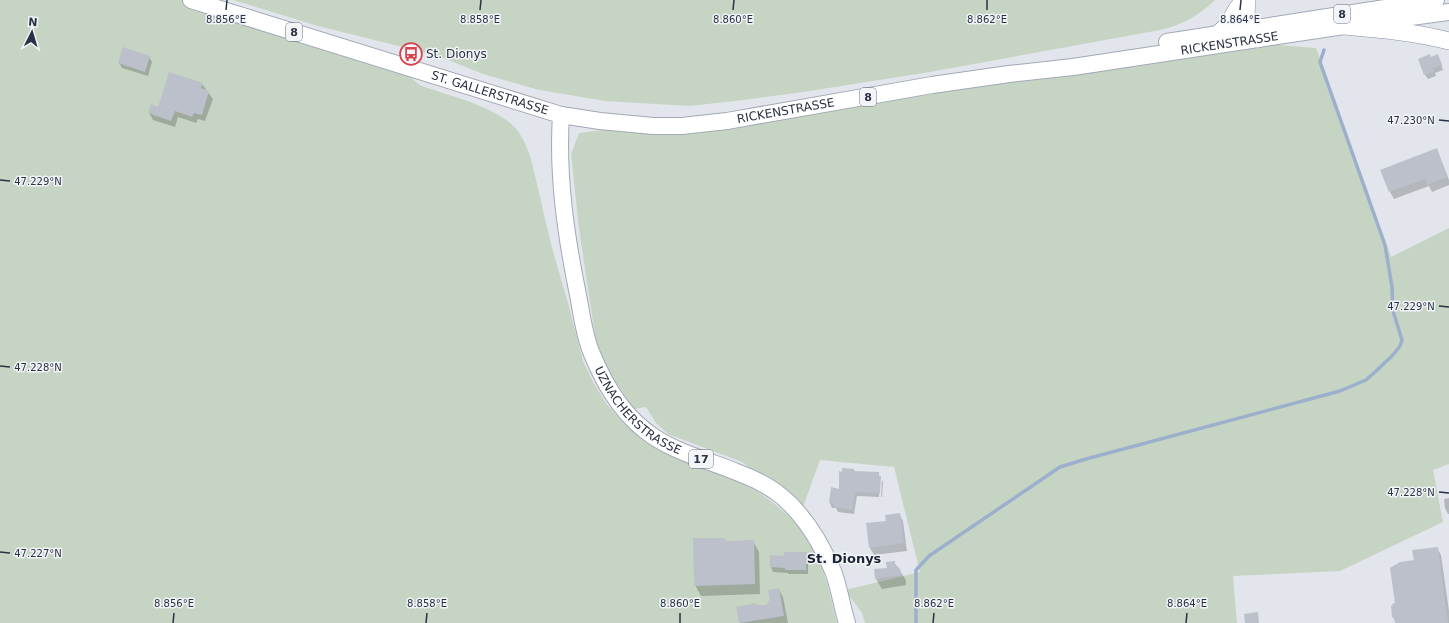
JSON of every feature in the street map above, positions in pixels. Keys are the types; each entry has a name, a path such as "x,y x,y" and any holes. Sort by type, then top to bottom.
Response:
{"highway":[{"path":"1218,34 1228,24 1244,0"},
{"path":"1247,0 1246,10 1253,34"},
{"path":"1344,26 1414,33 1449,41"}],"main road":[{"name":"ST. GALLERSTRASSE","path":"191,0 561,115"},
{"name":"RICKENSTRASSE","path":"561,115 600,121 653,126 690,125 727,121 932,86 1009,74 1073,67 1436,0"},
{"name":"RICKENSTRASSE","path":"1009,74 1038,64 1068,58 1218,34 1253,34 1344,26 1449,12"},
{"name":"UZNACHERSTRASSE","path":"561,115 559,144 565,229 584,326 591,352 603,380 634,420 654,437 684,452 740,473 775,491 796,510 815,535 833,571 847,623"}],"green space":[{"path":"0,0 191,0 397,63 422,86 473,103 499,115 510,123 520,134 530,155 552,248 583,361 593,382 606,403 623,423 640,437 663,452 746,485 775,504 784,512 800,528 813,547 830,594 837,623 0,623"},
{"path":"233,0 1215,0 1202,11 1189,19 1160,30 930,72 803,92 689,106 605,101 539,90 483,74 438,56 318,26"},
{"path":"1267,44 1316,48 1391,257 1449,228 1449,464 1433,470 1443,522 1340,571 1233,576 1237,623 865,623 862,613 845,590 920,572 894,467 820,460 803,507 742,462 668,434 656,423 646,407 634,409 598,355 579,229 571,154 579,133 990,83"}],"building":[{"path":"123,47 150,56 145,72 118,63"},
{"path":"1430,54 1431,57 1438,54 1442,65 1433,68 1434,72 1424,75 1418,59"},
{"path":"169,72 203,83 201,88 209,91 202,115 194,113 192,117 175,111 171,121 148,113 151,104 158,107"},
{"path":"1437,148 1447,177 1427,185 1425,179 1389,192 1380,170"},
{"path":"842,468 854,469 854,471 879,472 879,476 881,476 880,493 855,492 852,510 834,507 834,504 829,503 831,487 839,489 839,471 842,472"},
{"path":"900,513 904,543 869,548 866,523 886,521 885,515"},
{"path":"693,538 725,538 725,541 754,540 755,584 694,586"},
{"path":"1438,547 1448,623 1395,623 1394,617 1392,617 1391,606 1395,603 1390,568 1400,562 1414,560 1412,550"},
{"path":"784,552 806,552 806,570 785,570 785,568 770,567 770,555 784,556"},
{"path":"895,561 895,564 900,569 901,575 875,579 874,569 887,568 886,562"},
{"path":"779,588 784,616 739,623 736,607 756,603 756,605 767,605 768,601 770,601 768,590"},
{"path":"1258,612 1259,623 1245,623 1244,614"}],"waterway":[{"path":"916,623 916,570 929,556 1060,467 1340,391 1366,380 1392,356 1400,346 1402,340 1393,311 1392,287 1385,245 1320,62 1324,50"}],"place":[{"name":"St. Dionys","path":"411,54"}],"district":[{"name":"St. Dionys","path":"844,558"}]}
